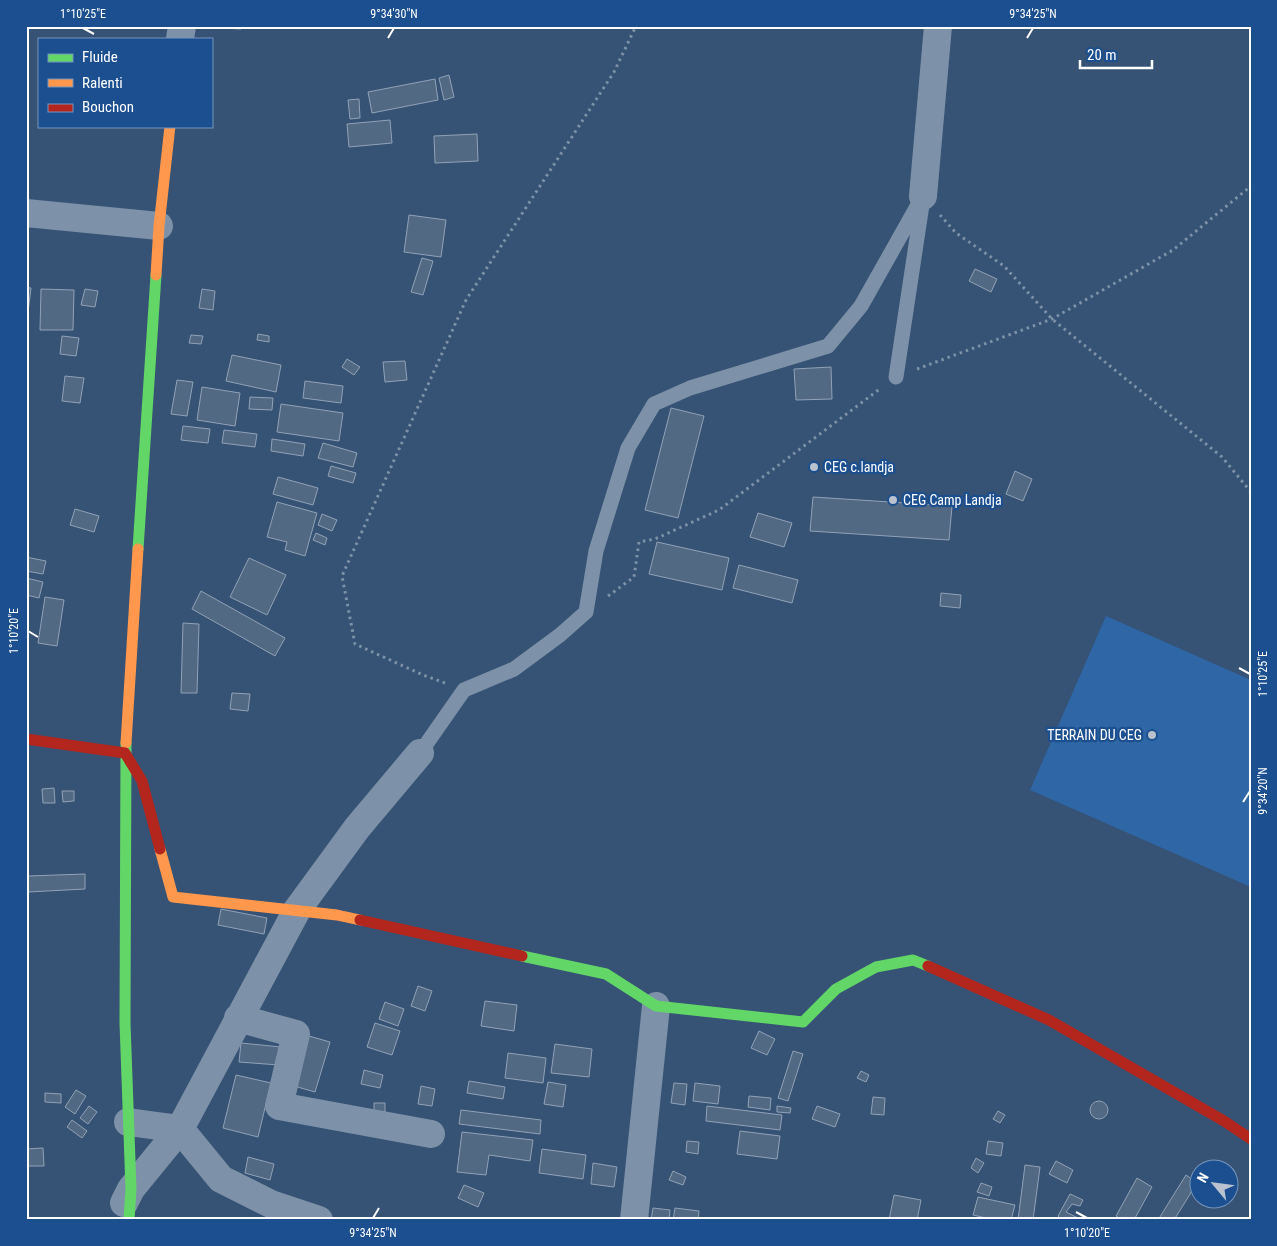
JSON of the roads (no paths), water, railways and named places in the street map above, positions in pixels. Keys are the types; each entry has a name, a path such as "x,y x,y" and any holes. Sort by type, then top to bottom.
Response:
{"street":[{"path":"923,196 938,26"},
{"path":"130,1220 131,1189 125,1004 125,753 159,226 170,128"},
{"path":"26,213 159,226"},
{"path":"26,739 125,753"},
{"path":"125,753 142,781 173,897 338,915 606,974 656,1006 803,1022 836,989 876,967 913,960 1049,1020 1224,1121 1251,1139"},
{"path":"116,1220 131,1189 180,1129 297,910 357,828 420,753"},
{"path":"634,1220 656,1006"},
{"path":"238,1018 296,1034 279,1106 431,1134"},
{"path":"128,1122 180,1129 221,1179 271,1204 319,1220"}],"lane":[{"path":"896,377 923,196"},
{"path":"420,753 464,690 514,669 560,635 586,612 596,551 628,448 654,404 690,388 828,346 861,306 923,196"}],"place":[{"name":"CEG c.landja","path":"814,467"},
{"name":"CEG Camp Landja","path":"893,500"},
{"name":"TERRAIN DU CEG","path":"1152,735"}]}
